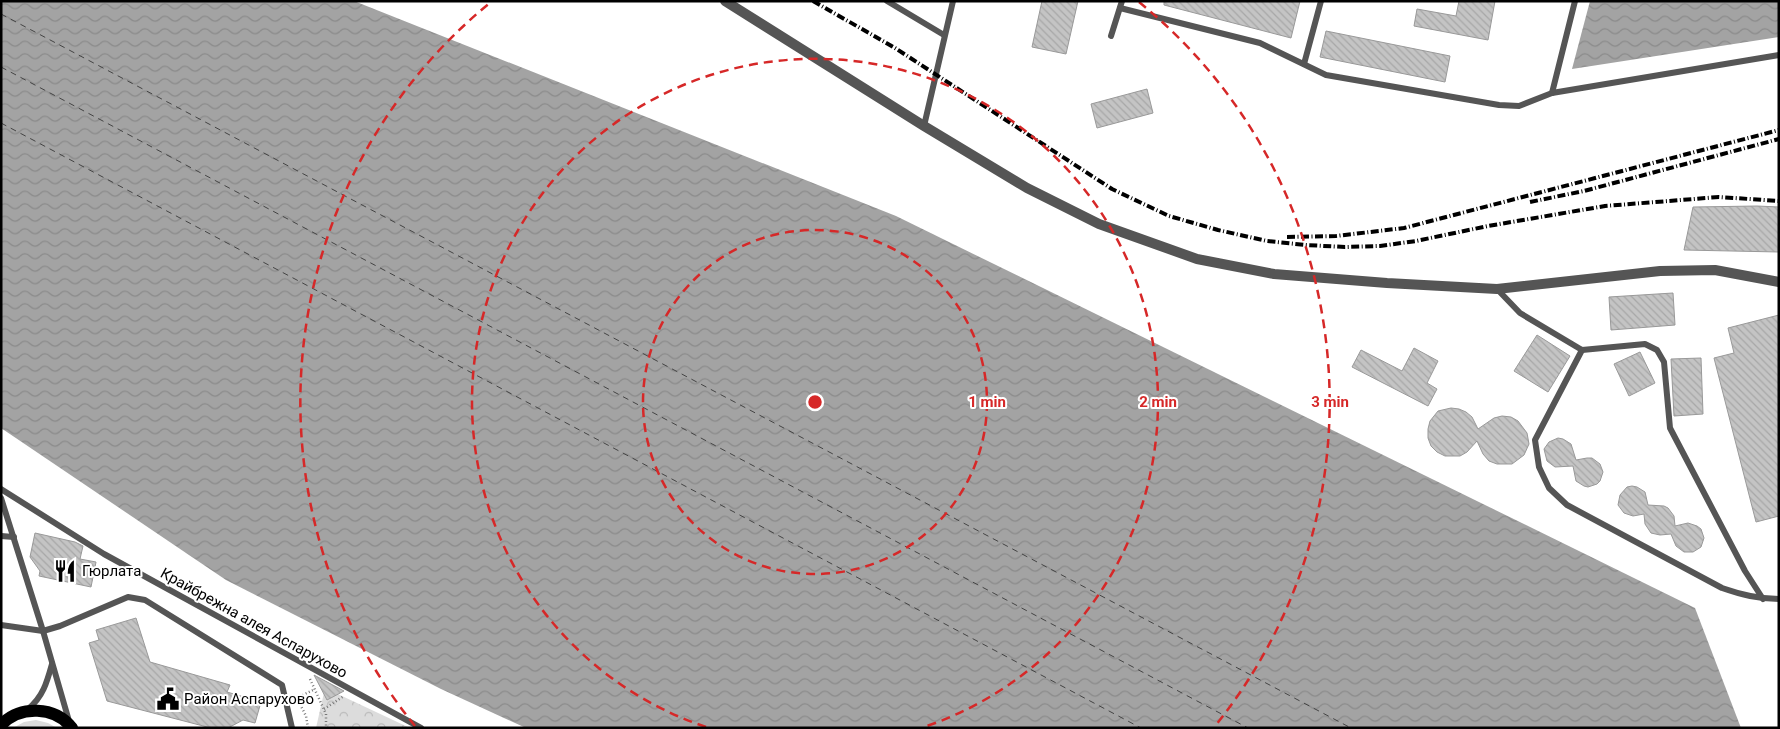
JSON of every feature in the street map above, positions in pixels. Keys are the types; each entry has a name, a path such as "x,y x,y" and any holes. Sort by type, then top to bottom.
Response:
{"main road":[{"path":"1,715 45,711 63,719 71,727"},
{"path":"1,725 20,713"}],"street":[{"path":"725,1 924,126 1028,188 1099,224 1197,259 1274,274 1497,289 1660,271 1715,270 1779,282"}],"lane":[{"path":"886,1 944,35"},
{"path":"924,126 953,1"},
{"path":"1304,64 1321,1"},
{"path":"1552,93 1575,1"},
{"path":"1111,36 1121,5 1260,43 1326,75 1499,105 1519,106 1552,93 1779,55"},
{"path":"1497,289 1520,313 1582,350 1644,344 1656,350 1664,362 1670,428 1746,571 1764,599"},
{"path":"1582,350 1535,440 1540,468 1549,488 1567,504 1722,588 1745,596 1779,599"},
{"name":"Крайбрежна алея Аспарухово","path":"1,489 104,554 421,728"},
{"path":"1,498 71,727"},
{"path":"1,536 14,537"},
{"path":"1,625 43,631 60,626 128,597 145,600 282,685 292,728"},
{"path":"20,713 36,702 44,691 52,662"}],"path":[{"path":"310,668 309,678 326,714 326,728"},
{"path":"308,728 306,716 297,698 315,689"},
{"path":"324,709 352,691"}],"green space":[{"path":"325,688 410,728 316,728"},
{"path":"36,720 57,728 13,728 24,722"}],"water":[{"path":"1,1 354,1 896,216 1695,608 1741,728 526,728 441,689 226,580 1,428"},
{"path":"1590,1 1779,1 1779,37 1572,69"}],"building":[{"path":"1042,1 1078,1 1066,54 1032,47"},
{"path":"1164,1 1300,1 1291,38 1164,5"},
{"path":"1459,1 1495,1 1488,40 1414,26 1417,9 1456,16"},
{"path":"1326,31 1450,56 1445,82 1320,57"},
{"path":"1147,89 1153,113 1097,128 1091,104"},
{"path":"1693,207 1779,207 1779,252 1684,250"},
{"path":"1673,293 1675,325 1611,330 1609,297"},
{"path":"1779,315 1779,516 1756,522 1714,358 1734,353 1728,328"},
{"path":"1537,335 1570,356 1548,392 1514,371"},
{"path":"1414,348 1438,361 1427,383 1437,389 1428,406 1352,367 1361,350 1402,371"},
{"path":"1640,352 1655,383 1629,396 1614,364"},
{"path":"1701,358 1703,414 1674,416 1671,359"},
{"path":"1451,408 1466,412 1472,417 1478,429 1494,418 1502,416 1511,417 1518,421 1527,433 1529,444 1524,455 1512,464 1497,464 1489,461 1483,454 1477,441 1467,452 1460,456 1445,456 1437,452 1431,446 1428,438 1430,421 1438,411"},
{"path":"1558,438 1571,444 1576,460 1592,458 1600,464 1603,472 1597,484 1588,487 1584,486 1576,481 1573,466 1555,467 1547,461 1544,449 1549,442"},
{"path":"1632,486 1645,492 1648,505 1668,508 1674,516 1675,526 1688,523 1701,529 1704,538 1701,547 1693,552 1684,552 1676,546 1671,534 1660,535 1651,533 1645,524 1644,514 1633,516 1624,513 1618,505 1620,495 1627,487"},
{"path":"35,533 75,542 83,546 80,559 96,562 91,587 39,576 40,571 30,557"},
{"path":"136,618 150,662 230,685 227,692 261,702 255,723 243,720 228,728 211,728 107,701 89,643 99,640 96,630"},
{"path":"314,675 344,691 327,700"}],"ferry route":[{"path":"1,14 1351,728"},
{"path":"1,67 1248,728"},
{"path":"1,123 1141,728"}],"railway":[{"path":"813,1 895,48 1112,189 1169,216 1267,241 1345,247 1380,246 1605,206 1719,197 1779,201"},
{"path":"1287,237 1336,236 1404,228 1779,130"},
{"path":"1530,202 1584,191 1779,139"}],"place":[{"name":"Гюрлата","path":"65,571"},
{"name":"Район Аспарухово","path":"168,699"}]}
